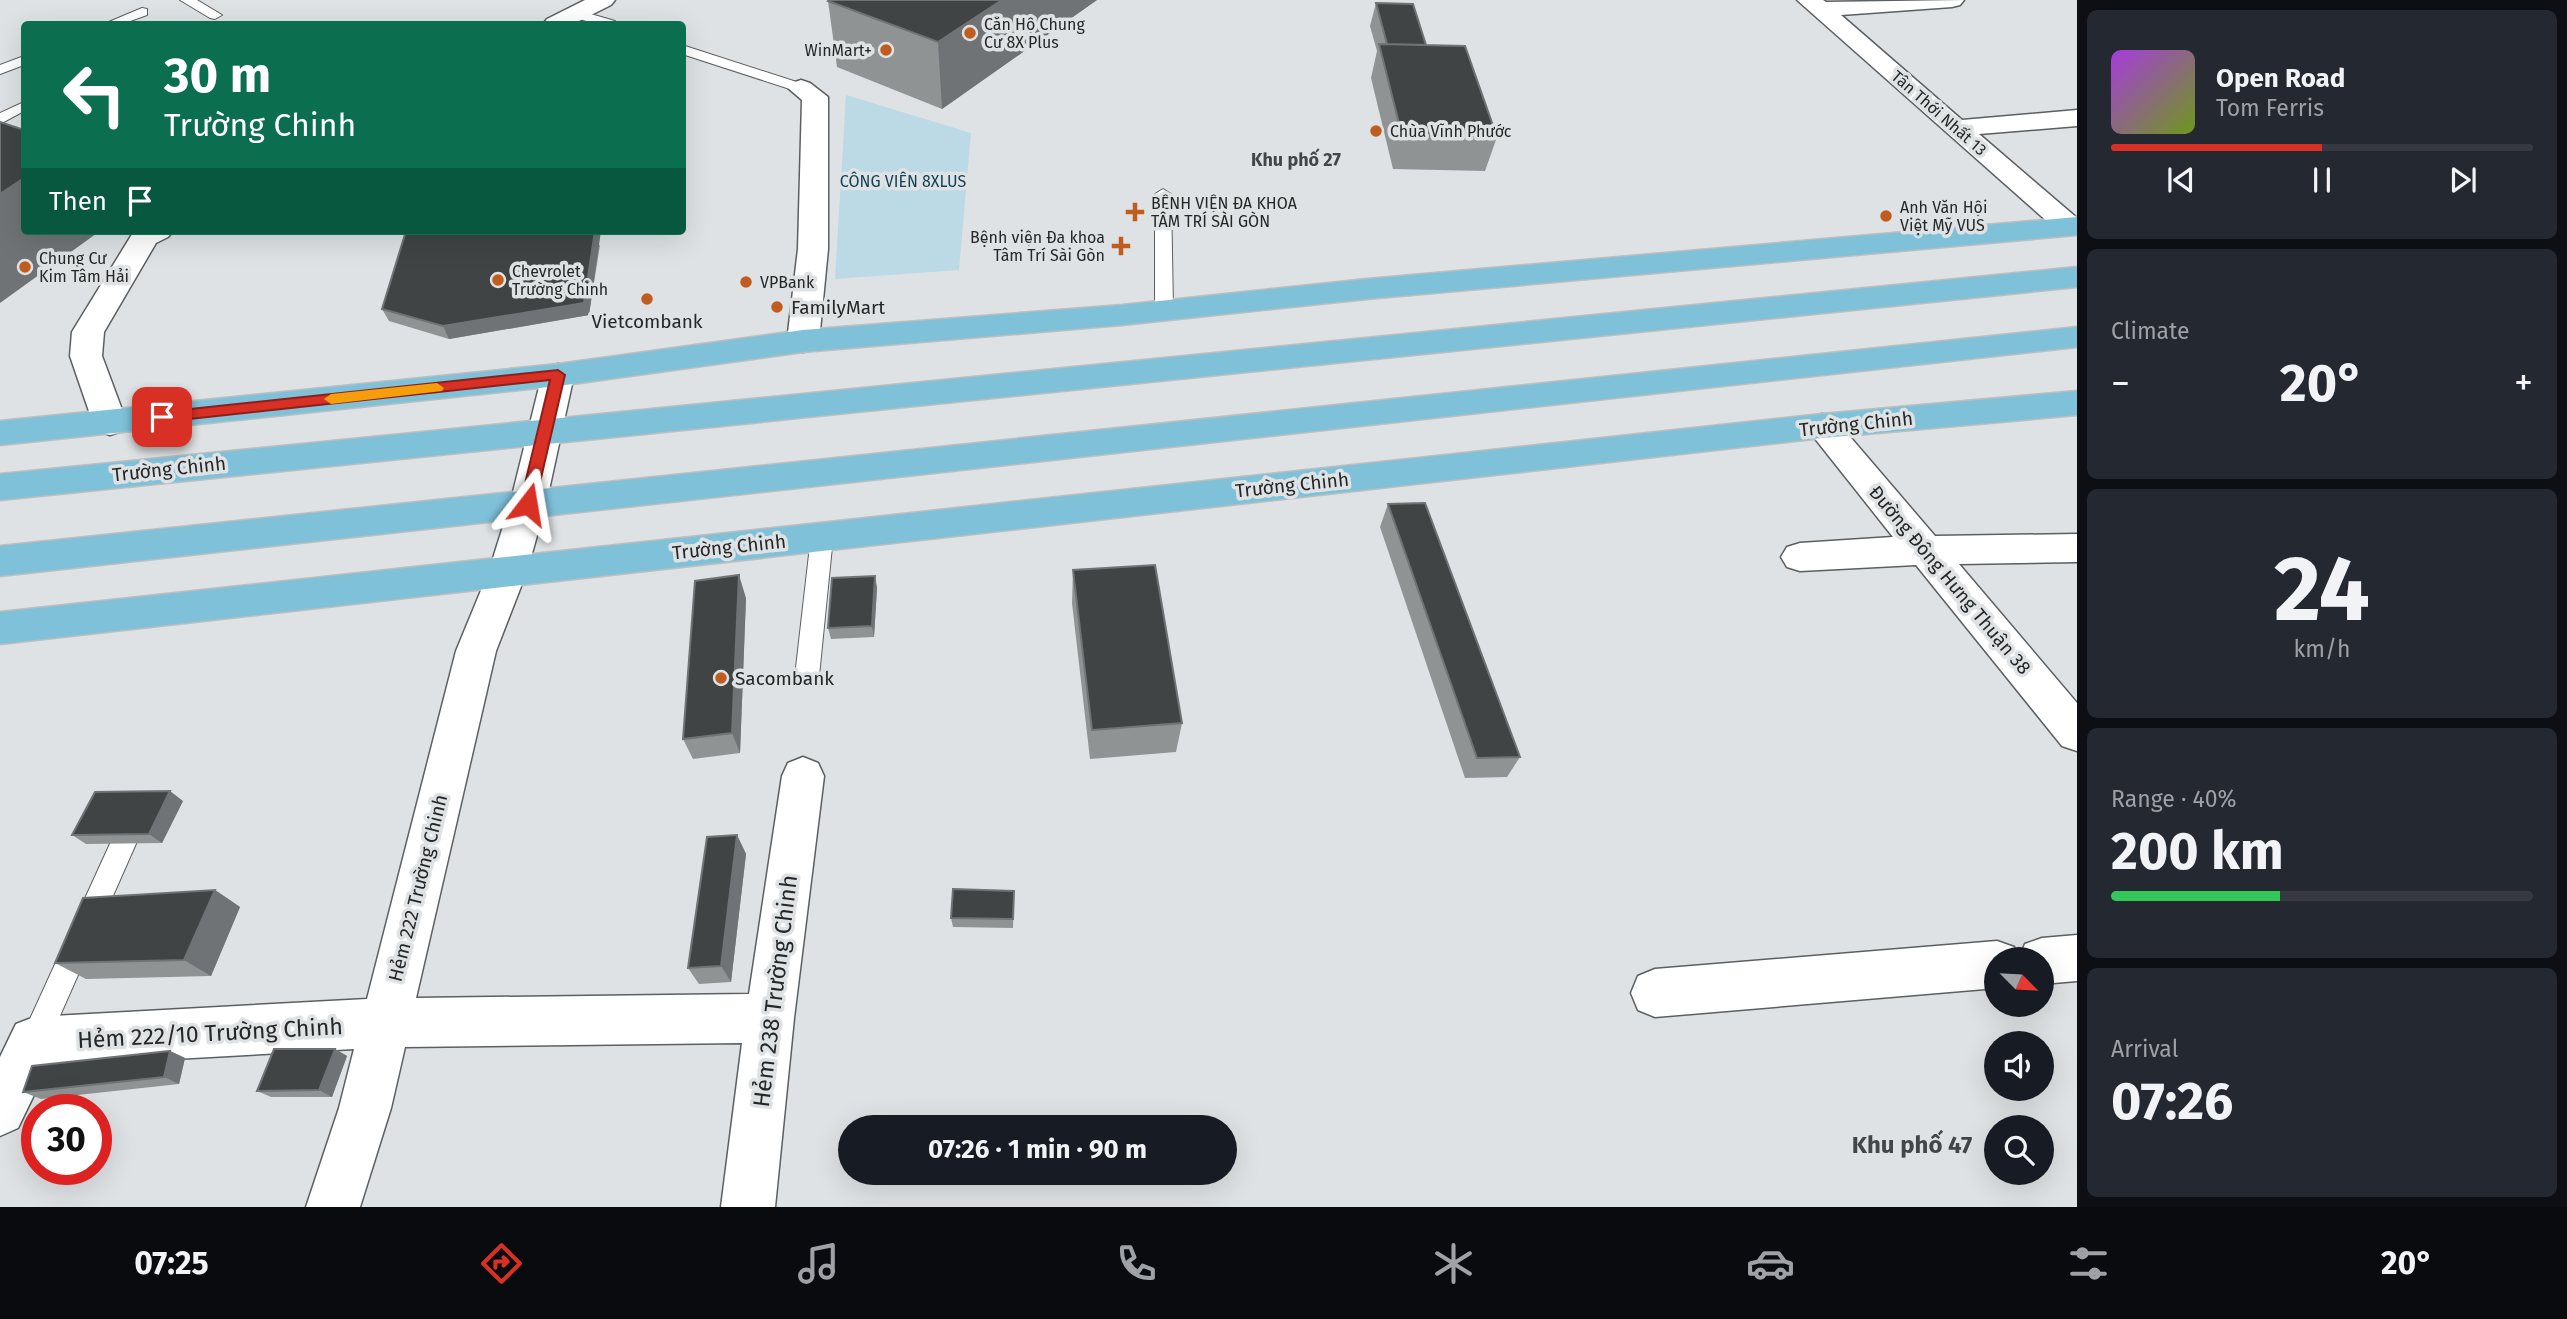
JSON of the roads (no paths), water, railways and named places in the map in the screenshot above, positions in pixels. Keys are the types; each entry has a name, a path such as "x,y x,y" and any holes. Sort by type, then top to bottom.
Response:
{"main road":[{"path":"0,433 558,375 803,341 2073,226"},
{"name":"Trường Chinh","path":"0,486 2077,277"},
{"path":"0,561 2077,337"},
{"name":"Trường Chinh","path":"0,628 1822,426 2077,403"}],"street":[{"path":"561,21 603,0"},
{"path":"1815,5 1952,0"},
{"name":"Tân Thới Nhất 13","path":"1815,5 2073,226"},
{"path":"801,88 815,97 813,249 803,341"},
{"path":"1957,128 2077,118"},
{"path":"110,423 86,356 88,332 145,237 149,235"},
{"path":"508,571 528,504 558,375"},
{"name":"Đường Đông Hưng Thuận 38","path":"1822,426 2077,733"},
{"path":"1800,557 1925,550 2077,548"},
{"name":"Hẻm 222 Trường Chinh","path":"333,1207 365,1108 476,651 508,571"},
{"name":"Hẻm 238 Trường Chinh","path":"748,1207 770,1018 803,776"},
{"path":"2054,960 2077,958"},
{"path":"1655,993 1984,965"},
{"name":"Hẻm 222/10 Trường Chinh","path":"34,1042 385,1023 770,1018"},
{"path":"0,1110 34,1042"}],"lane":[{"path":"187,0 215,15"},
{"path":"119,21 142,12"},
{"path":"577,13 601,21"},
{"path":"686,50 801,88"},
{"path":"0,70 21,61"},
{"path":"11,100 21,105"},
{"path":"0,119 21,107"},
{"path":"1163,194 1164,310"},
{"path":"807,676 822,537"},
{"path":"34,1042 133,821"}],"place":[{"name":"Căn Hộ Chung Cư 8X Plus","path":"970,33"},
{"name":"WinMart+","path":"886,50"},
{"name":"Chùa Vĩnh Phước","path":"1376,131"},
{"name":"BỆNH VIỆN ĐA KHOA TÂM TRÍ SÀI GÒN","path":"1135,212"},
{"name":"Anh Văn Hội Việt Mỹ VUS","path":"1886,216"},
{"name":"Bệnh viện Đa khoa Tâm Trí Sài Gòn","path":"1121,246"},
{"name":"Chung Cư Kim Tâm Hải","path":"25,267"},
{"name":"Chevrolet Trường Chinh","path":"498,280"},
{"name":"VPBank","path":"746,282"},
{"name":"Vietcombank","path":"647,299"},
{"name":"FamilyMart","path":"777,307"},
{"name":"Sacombank","path":"721,678"}],"district":[{"name":"Khu phố 27","path":"1296,160"},
{"name":"Khu phố 47","path":"1912,1145"}],"park label":[{"name":"CÔNG VIÊN 8XLUS","path":"903,181"}]}
